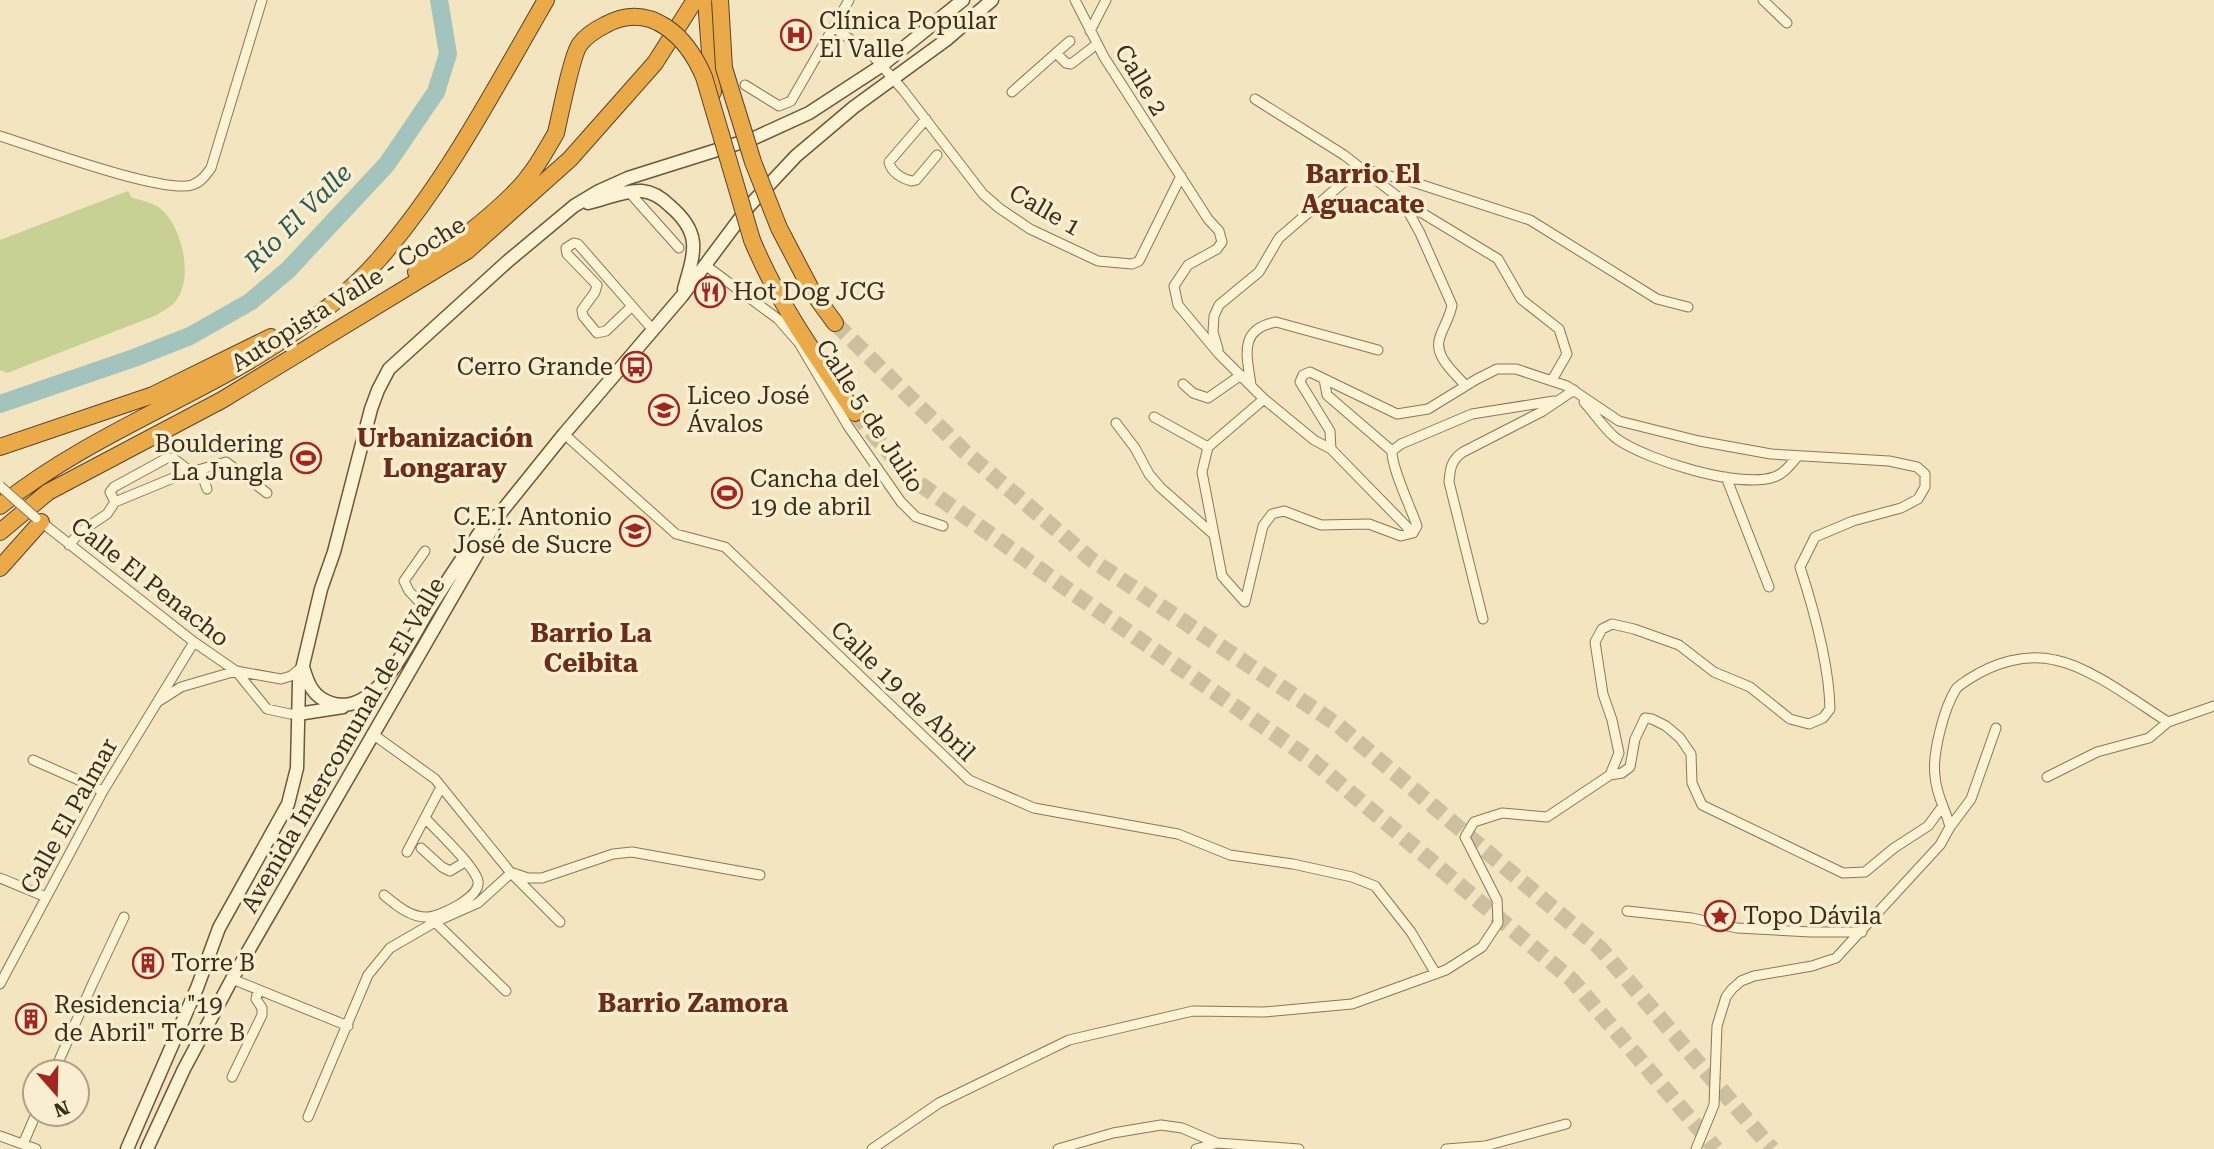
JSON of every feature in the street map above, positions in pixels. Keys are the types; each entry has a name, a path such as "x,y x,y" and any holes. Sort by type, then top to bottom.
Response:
{"highway":[{"name":"Autopista Valle - Coche","path":"0,506 36,480 92,446 257,356 337,300 379,260 419,210 472,127 546,0"},
{"name":"Autopista Valle - Coche","path":"0,532 48,492 222,400 467,251 570,159 655,63 695,0"},
{"path":"706,0 716,120"},
{"path":"720,0 724,68 752,162 779,228 813,293 835,323"},
{"path":"379,306 389,291 453,245 514,194 541,160 556,133 578,47 592,32 613,20 635,16 655,20 668,28 695,55 704,77 752,240 769,281 806,342 855,413"},
{"path":"0,447 153,395 317,315"},
{"path":"0,568 39,520"}],"main road":[{"name":"Avenida Intercomunal de El Valle","path":"127,1149 197,988 219,928 288,804 297,768 297,696 321,589 334,552 371,409 389,369 478,287 574,206 628,178 752,139 809,113 881,66 963,0"},
{"name":"Avenida Intercomunal de El Valle","path":"147,1149 184,1069 232,979 502,511 682,296 750,205 796,156 854,107 946,40 992,0"},
{"path":"574,206 641,191 654,194 681,215 694,238 694,251 682,296"},
{"path":"298,714 361,701 383,682 484,526 502,511"},
{"path":"303,667 308,685 317,696 332,704 345,706"}],"street":[{"path":"0,136 131,177 177,187 192,185 211,168 262,0"},
{"path":"745,85 779,106 791,102 849,0"},
{"name":"Calle 2","path":"1075,0 1097,44 1153,136 1208,219 1219,231 1222,242 1217,249 1188,265 1174,286 1178,305 1219,354"},
{"path":"1090,31 1106,0"},
{"path":"1763,0 1787,23"},
{"path":"835,28 874,57 881,66"},
{"path":"1012,92 1070,41"},
{"path":"1056,54 1071,64 1097,44"},
{"name":"Calle 1","path":"881,66 926,119 983,194 1030,229 1098,261 1132,264 1139,261 1181,176"},
{"path":"1255,99 1304,127 1402,200 1498,259 1521,299 1559,329 1567,354 1552,380"},
{"path":"926,119 889,162 890,166 893,172 912,181 916,180 937,155"},
{"path":"1360,168 1530,220 1657,299 1688,307"},
{"path":"1360,168 1279,238 1259,272 1219,305 1213,316 1213,332 1219,354 1265,399 1314,440 1331,449 1413,533"},
{"path":"629,192 679,248"},
{"path":"1402,200 1452,305 1438,340 1439,350 1446,363 1465,385"},
{"path":"631,307 606,331 597,333 583,316 582,310 597,285 567,254 566,248 574,243 578,244 653,330"},
{"name":"Calle 5 de Julio","path":"705,265 778,319 799,343 848,426 901,502 916,517 943,526"},
{"path":"1251,385 1245,347 1252,335 1264,324 1276,322 1378,350"},
{"path":"1331,449 1330,431 1300,382 1303,375 1310,372 1397,414 1428,409 1465,385 1497,369 1516,369 1574,390 1619,421 1699,441 1770,454 1889,461 1917,467 1925,474 1925,487 1918,499 1901,508 1853,520 1815,537 1800,567 1810,598 1829,692 1830,709 1822,718 1809,724 1790,719 1750,687 1714,672 1679,645 1612,624 1602,629 1595,642 1603,694 1619,753 1610,775"},
{"path":"1183,384 1192,393 1208,398 1241,375"},
{"path":"1265,399 1208,447 1202,472 1222,576 1245,602 1257,546 1264,526 1272,514 1284,511 1321,525 1369,524 1401,536 1413,533 1417,526 1394,467 1392,451 1327,395 1324,379"},
{"path":"1483,619 1449,482 1450,467 1463,452 1543,411 1574,390"},
{"path":"1574,390 1615,438 1641,453 1726,477 1753,481 1775,477 1784,472 1798,456"},
{"path":"1392,451 1401,444 1472,414 1556,400"},
{"path":"1154,417 1208,447"},
{"path":"1116,423 1160,487 1213,534"},
{"name":"Calle 19 de Abril","path":"564,434 676,534 725,547 969,780 1034,808 1178,834 1230,855 1293,864 1352,877 1375,886 1411,932 1436,974"},
{"path":"115,502 110,492 112,489 170,457 194,471 208,489"},
{"path":"69,545 80,532 107,514 115,502 222,462 229,463 267,493"},
{"path":"151,466 159,484"},
{"path":"1726,477 1769,587"},
{"name":"Calle El Penacho","path":"0,486 69,545 194,642 236,671"},
{"path":"425,551 404,581 409,591 428,611"},
{"name":"Calle El Palmar","path":"0,984 103,790 194,642"},
{"path":"1950,827 1941,807 1934,762 1944,721 1957,687 1984,670 2015,659 2055,659 2086,671 2168,722"},
{"path":"236,671 281,679 291,676 303,667"},
{"path":"236,671 267,709 298,714"},
{"name":"Calle El Palmar","path":"154,704 181,687 236,671"},
{"path":"2047,777 2097,752 2149,738 2168,722 2214,706"},
{"path":"872,1149 939,1104 1069,1041 1193,1011 1264,1012 1352,1004 1436,974 1482,947 1498,923 1497,900 1465,837 1474,822 1502,813 1547,817 1610,775 1622,773 1630,767 1635,739 1645,718 1652,719 1681,738 1691,754 1692,783 1702,806 1843,873 1866,872 1894,848 1928,826 1941,807"},
{"path":"1696,1149 1714,1105 1717,1026 1726,997 1741,982 1754,976 1812,967 1836,958 1940,845 1971,799 1996,728"},
{"path":"374,735 435,779 511,873 560,922"},
{"path":"33,760 103,790"},
{"path":"407,852 442,787"},
{"path":"384,895 405,911 428,917 462,903 478,890 477,878 425,818"},
{"path":"421,848 442,867 450,870 465,862"},
{"path":"511,873 528,878 542,878 613,854 632,852 760,875"},
{"path":"308,1117 368,975 390,948 435,922 478,903 511,873"},
{"path":"0,878 46,897"},
{"path":"1627,911 1692,918 1737,928 1862,932"},
{"path":"60,1058 124,917"},
{"path":"435,922 506,991"},
{"path":"232,979 348,1026"},
{"path":"232,1077 262,1015 262,1008 256,999 258,990"},
{"path":"1446,1149 1485,1146 1566,1124"},
{"path":"1058,1149 1113,1133 1161,1125 1182,1128 1217,1143 1299,1149"},
{"path":"23,1144 30,1128"},
{"path":"0,1136 36,1149"},
{"path":"1196,1149 1217,1143"}],"green space":[{"path":"128,191 132,198 159,208 176,229 185,268 181,293 175,302 157,315 7,373 0,370 0,240"}],"waterway":[{"name":"Río El Valle","path":"0,404 190,336 250,302 288,270 387,164 436,92 448,54 439,0"}],"tunnel":[{"path":"835,323 964,451 1092,560 1338,725 1600,948 1772,1149"},
{"path":"855,413 910,477 1313,761 1572,980 1716,1149"}],"place":[{"name":"Clínica Popular El Valle","path":"796,35"},
{"name":"Hot Dog JCG","path":"710,292"},
{"name":"Cerro Grande","path":"636,367"},
{"name":"Liceo José Ávalos","path":"664,410"},
{"name":"Bouldering La Jungla","path":"306,458"},
{"name":"Cancha del 19 de abril","path":"727,493"},
{"name":"C.E.I. Antonio José de Sucre","path":"635,531"},
{"name":"Topo Dávila","path":"1720,916"},
{"name":"Torre B","path":"148,963"},
{"name":"Residencia \"19 de Abril\" Torre B","path":"31,1019"}],"district":[{"name":"Barrio El Aguacate","path":"1363,189"},
{"name":"Urbanización Longaray","path":"445,453"},
{"name":"Barrio La Ceibita","path":"591,648"},
{"name":"Barrio Zamora","path":"693,1003"}]}
